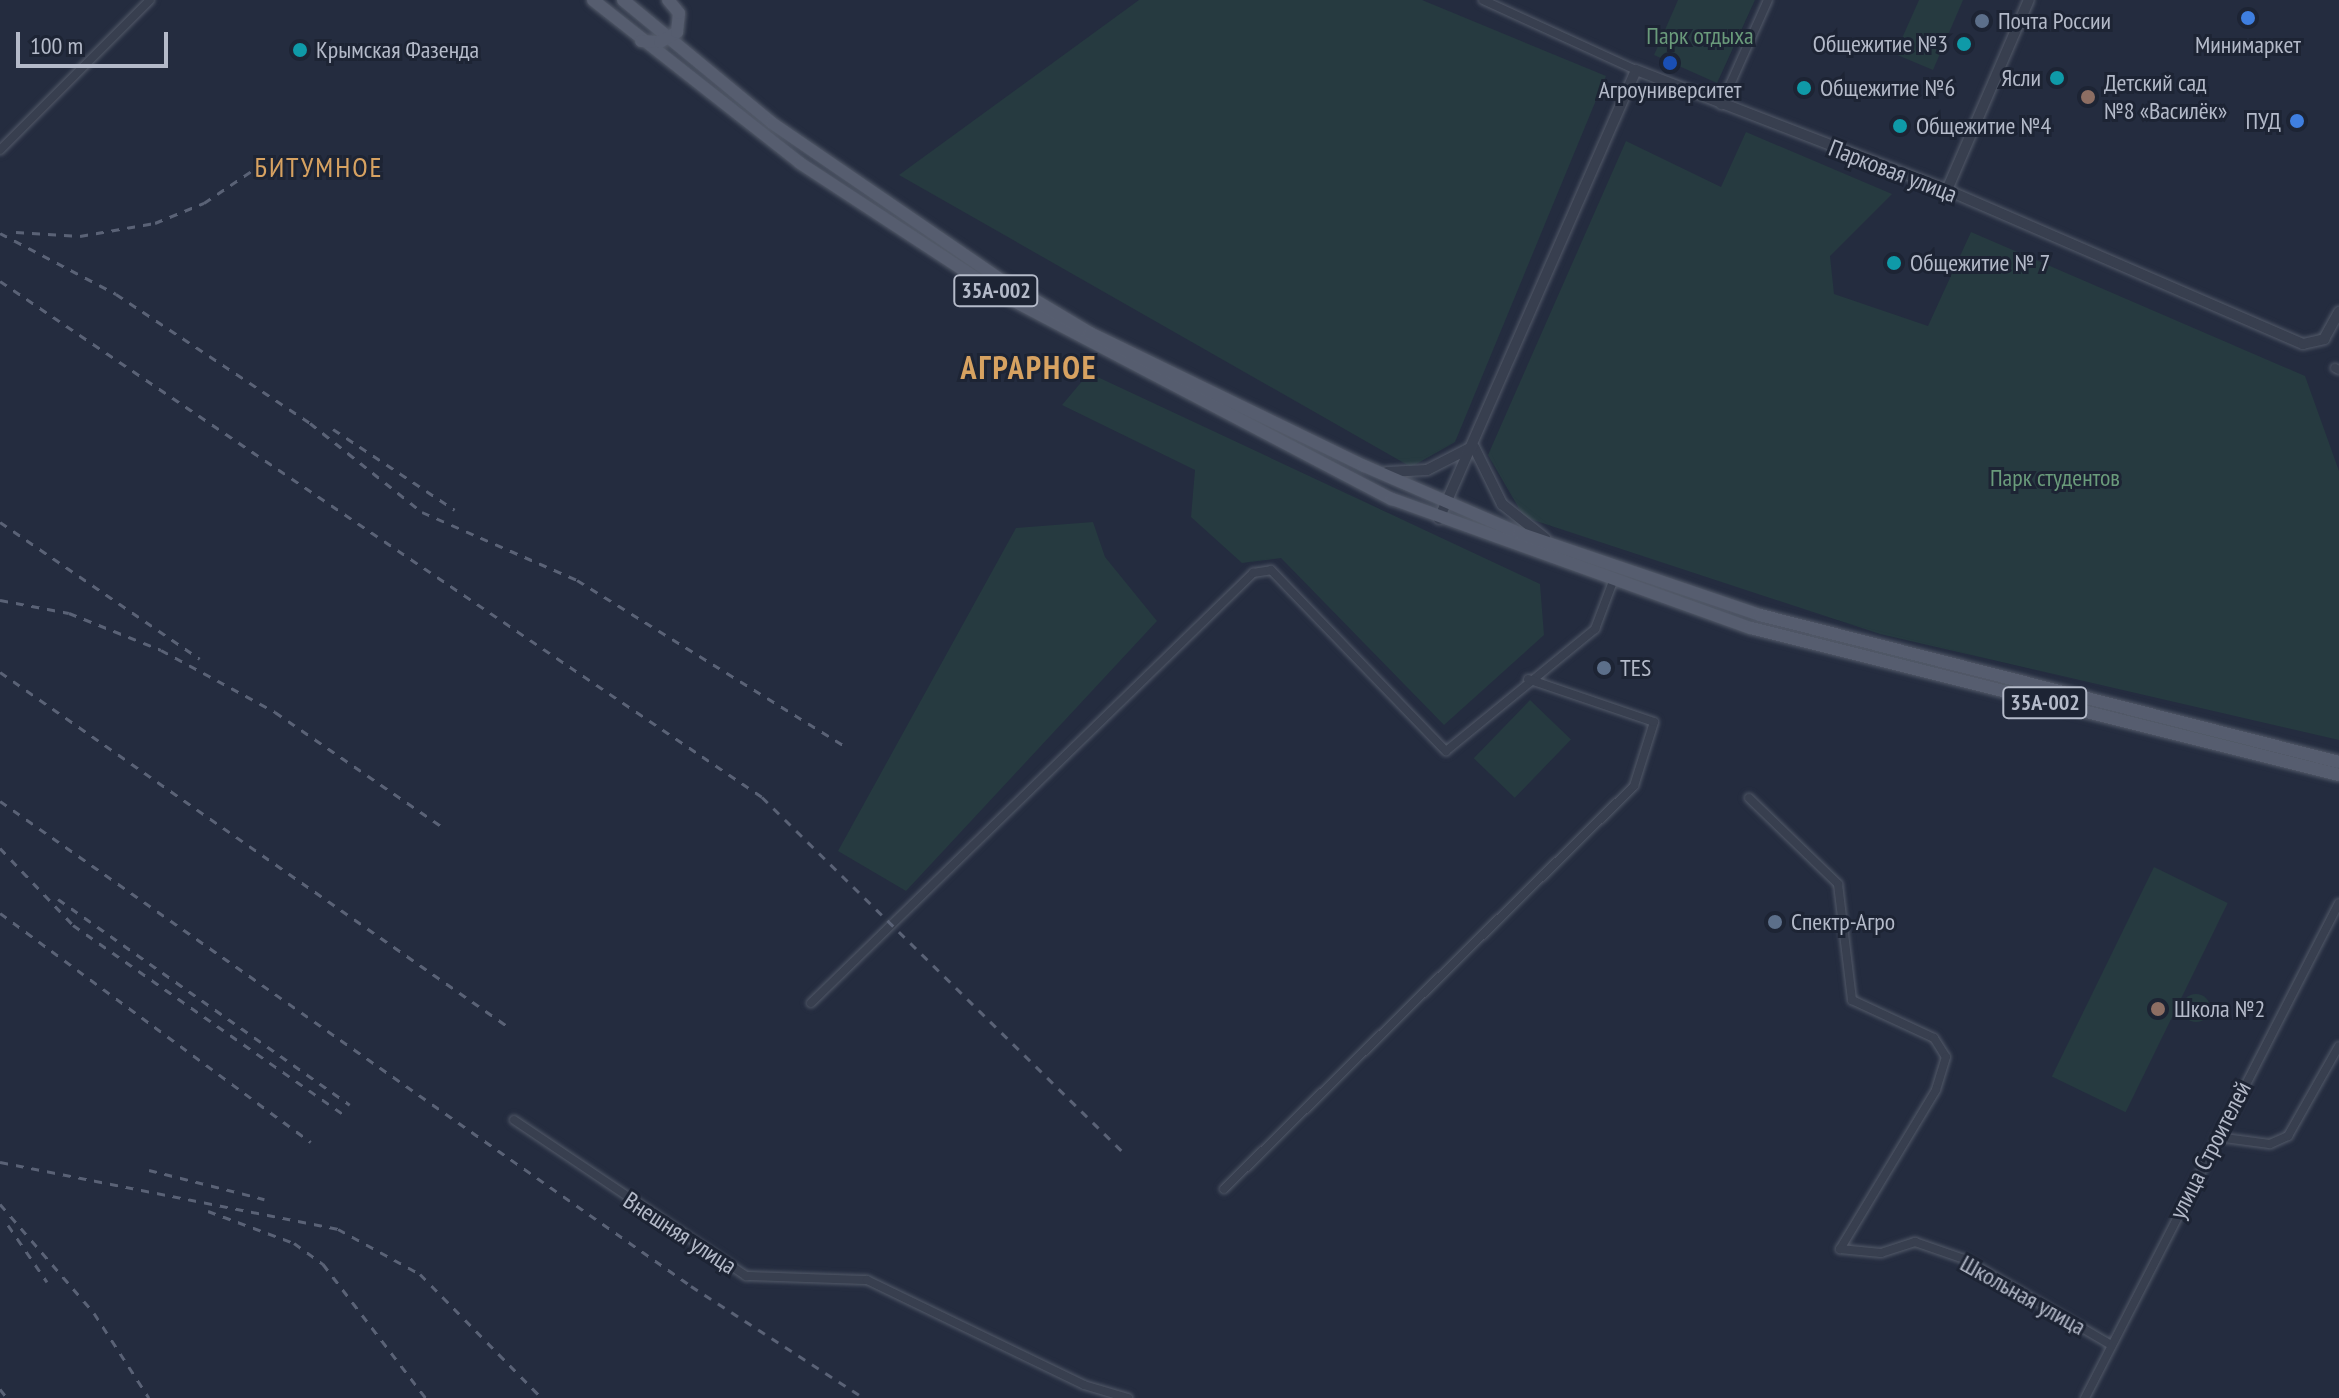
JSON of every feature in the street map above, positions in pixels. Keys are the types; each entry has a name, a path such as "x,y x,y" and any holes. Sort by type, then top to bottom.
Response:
{"main road":[{"name":"35А-002","path":"593,0 639,41 857,204 997,292 1295,453 1439,519 1612,584 1855,658 2338,772"},
{"name":"35А-002","path":"623,0 668,40 878,199 1003,281 1090,333 1446,503 1562,548 1760,615 2338,772"},
{"path":"639,41 668,40 681,20 668,0"}],"street":[{"path":"0,150 150,0"},
{"name":"Парковая улица","path":"1483,0 1636,70 1947,190 2303,344 2324,339 2339,312"},
{"path":"1721,105 1768,0"},
{"path":"1947,190 2029,0"},
{"path":"1439,519 1636,70"},
{"path":"1364,466 1414,474 1474,445"},
{"path":"1474,445 1485,479 1510,514 1562,548"},
{"path":"811,1003 1253,573 1271,570 1446,751 1528,679 1595,629 1612,584"},
{"path":"1224,1189 1634,786 1654,722 1528,679"},
{"name":"Школьная улица","path":"1749,798 1838,884 1852,1000 1934,1038 1946,1057 1936,1090 1840,1249 1881,1253 1915,1242 1964,1259 2111,1345"},
{"name":"улица Строителей","path":"2085,1398 2339,903"},
{"path":"2217,1137 2270,1144 2288,1136 2339,1046"},
{"name":"Внешняя улица","path":"514,1120 746,1276 867,1280 1084,1385 1128,1398"}],"green space":[{"path":"1139,0 1422,0 1606,76 1455,442 1411,467 899,175"},
{"name":"Парк отдыха","path":"1678,0 1755,0 1717,83 1654,55"},
{"path":"1919,0 1963,0 1933,70 1895,54"},
{"name":"Парк студентов","path":"1746,132 1892,194 1830,256 1834,294 1928,326 1971,232 2305,376 2339,471 2339,740 1880,634 1524,517 1488,455 1626,141 1721,187"},
{"path":"1089,373 1540,584 1544,635 1444,725 1281,558 1242,563 1191,517 1195,470 1062,405"},
{"path":"1093,522 1105,557 1157,621 906,891 838,851 1016,528"},
{"path":"1530,700 1571,740 1515,798 1474,758"},
{"path":"2154,867 2228,903 2126,1112 2052,1076"},
{"path":"2196,994 2206,998 2210,1008 2206,1018 2196,1022 2186,1018 2182,1008 2186,998"}],"railway":[{"path":"16,232 80,236 155,223 204,203 265,162"},
{"path":"0,233 116,294 310,423 422,512 577,580 843,745"},
{"path":"0,281 762,797 1122,1151"},
{"path":"333,429 455,510"},
{"path":"0,522 200,659"},
{"path":"0,600 69,613 161,650 275,712 441,826"},
{"path":"0,672 507,1026"},
{"path":"0,801 691,1286 864,1398"},
{"path":"0,848 73,925 344,1115"},
{"path":"58,899 350,1105"},
{"path":"0,913 311,1142"},
{"path":"0,1162 338,1229 420,1274 542,1398"},
{"path":"149,1170 264,1199"},
{"path":"0,1204 94,1313 149,1398"},
{"path":"208,1211 294,1243 323,1264 426,1398"},
{"path":"8,1225 47,1282"},
{"path":"0,1389 7,1398"}],"place":[{"name":"Минимаркет","path":"2248,18"},
{"name":"Почта России","path":"1982,21"},
{"name":"Общежитие №3","path":"1964,44"},
{"name":"Крымская Фазенда","path":"300,50"},
{"name":"Агроуниверситет","path":"1670,63"},
{"name":"Ясли","path":"2057,78"},
{"name":"Общежитие №6","path":"1804,88"},
{"name":"Детский сад №8 «Василёк»","path":"2088,97"},
{"name":"ПУД","path":"2297,121"},
{"name":"Общежитие №4","path":"1900,126"},
{"name":"Общежитие № 7","path":"1894,263"},
{"name":"TES","path":"1604,668"},
{"name":"Спектр-Агро","path":"1775,922"},
{"name":"Школа №2","path":"2158,1009"}],"district":[{"name":"БИТУМНОЕ","path":"319,167"},
{"name":"АГРАРНОЕ","path":"1029,367"}]}
